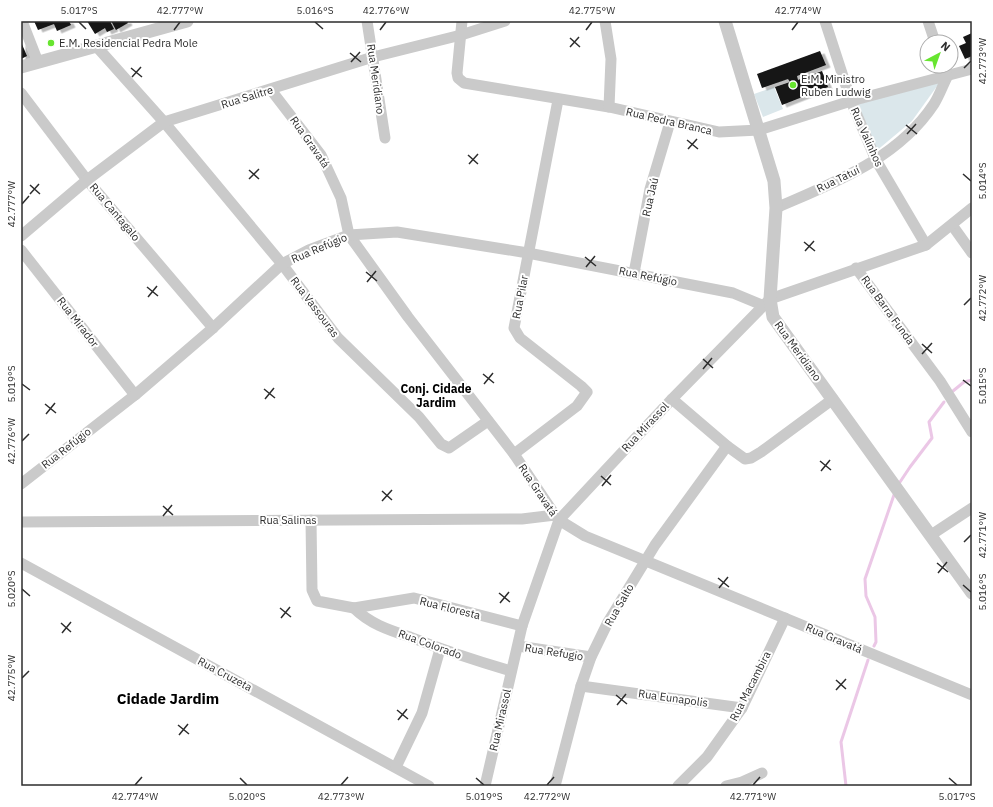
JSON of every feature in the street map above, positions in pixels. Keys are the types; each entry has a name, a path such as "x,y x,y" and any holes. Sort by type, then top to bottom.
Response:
{"street":[{"path":"22,21 38,62"},
{"path":"21,67 97,47 171,23 187,21"},
{"name":"Rua Meridiano","path":"367,21 385,138"},
{"path":"460,35 462,21"},
{"name":"Rua Salitre","path":"21,236 87,180 164,122 373,57 460,35 505,21"},
{"path":"605,21 610,58 609,108"},
{"name":"Rua Meridiano","path":"725,21 772,169 776,208 766,302 778,325 834,399 972,593"},
{"name":"Rua Valinhos","path":"825,21 851,101 876,160 926,245"},
{"path":"928,21 932,34"},
{"name":"Rua Pedra Branca","path":"460,35 457,73 460,82 609,108 719,132 759,130 936,74"},
{"name":"Rua Vassouras","path":"97,47 164,122 282,264 338,338 419,417 441,444 449,448 488,422"},
{"name":"Rua Pedra Branca","path":"959,70 972,69"},
{"name":"Rua Tatuí","path":"776,208 833,183 876,160 912,130 927,113 934,103 944,74"},
{"name":"Rua Gravatá","path":"270,90 321,155 341,198 349,235 408,317 514,454 557,518 585,536 972,695"},
{"name":"Rua Cantagalo","path":"21,93 87,180 213,328"},
{"name":"Rua Pilar","path":"514,454 577,406 587,392 533,349 516,332 515,320 558,100"},
{"name":"Rua Jaú","path":"634,273 650,189 670,122"},
{"name":"Rua Mirassol","path":"485,786 522,626 557,518 766,302 856,268 926,245 972,208"},
{"path":"952,225 972,253"},
{"name":"Rua Refúgio","path":"21,484 135,395 213,328 282,264 309,250 349,235 397,232 528,253 732,293 766,302"},
{"name":"Rua Mirador","path":"21,250 135,395"},
{"name":"Rua Barra Funda","path":"856,268 940,381 972,432"},
{"path":"672,399 743,458 751,458 834,399"},
{"name":"Rua Salto","path":"554,786 581,686 591,657 608,622 646,560 727,446"},
{"path":"931,535 972,508"},
{"name":"Rua Salinas","path":"21,522 557,518"},
{"name":"Rua Floresta","path":"311,520 314,596 317,601 354,608 414,598 522,626"},
{"name":"Rua Cruzeta","path":"21,563 429,786"},
{"name":"Rua Colorado","path":"354,608 368,621 440,649 511,671"},
{"name":"Rua Macambira","path":"678,786 707,757 742,708 785,618"},
{"name":"Rua Refugio","path":"518,646 591,657"},
{"path":"396,767 422,714 440,649"},
{"name":"Rua Eunapolis","path":"581,686 742,708"},
{"path":"726,786 742,784 762,773"}],"shaded area":[{"path":"940,82 912,121 875,152 855,105"},
{"path":"774,87 783,109 763,117 754,94"}],"building":[{"path":"34,21 69,21 71,25 57,31 54,24 38,30"},
{"path":"87,21 110,21 114,29 107,32 105,28 95,34"},
{"path":"111,21 127,21 128,23 116,30"},
{"path":"972,33 972,56 965,59 959,46 966,43 963,37"},
{"path":"21,42 27,56 21,59"},
{"path":"820,51 826,65 797,76 798,80 822,71 828,87 782,105 775,87 790,82 788,79 762,88 757,74"}],"waterway":[{"path":"953,391 964,382 972,380"},
{"path":"898,485 932,438 929,422 944,402"},
{"path":"874,646 876,642 875,617 866,596 865,579 895,492"},
{"path":"846,786 841,742 868,660"}],"place":[{"name":"E.M. Residencial Pedra Mole","path":"51,43"},
{"name":"E.M. Ministro Ruben Ludwig","path":"793,85"}],"district":[{"name":"Conj. Cidade Jardim","path":"436,396"},
{"name":"Cidade Jardim","path":"168,699"}]}
